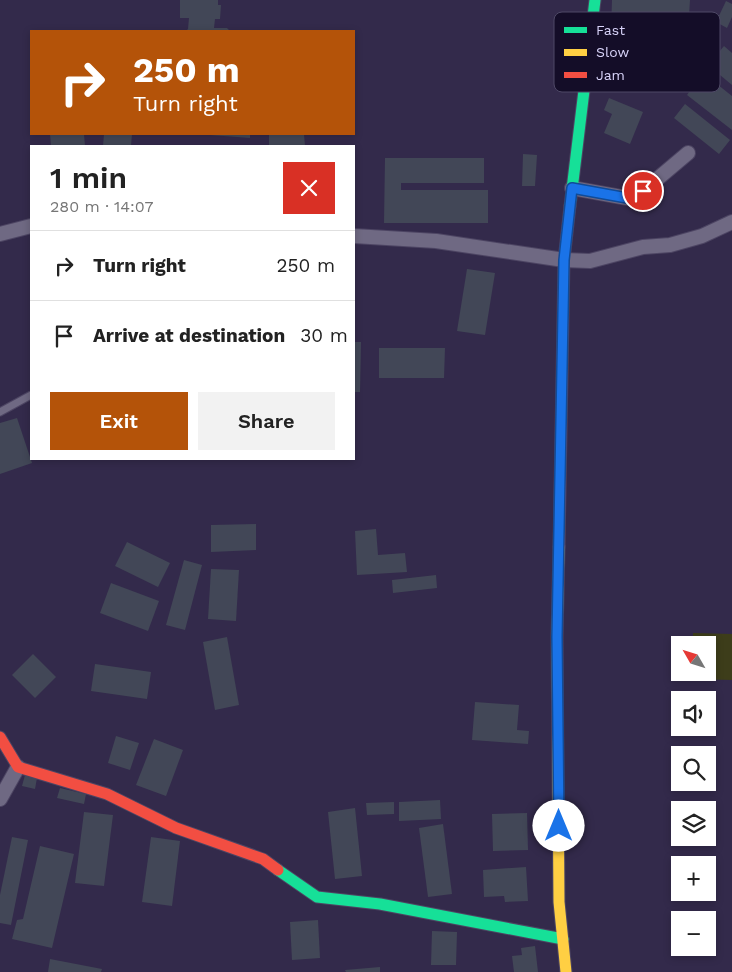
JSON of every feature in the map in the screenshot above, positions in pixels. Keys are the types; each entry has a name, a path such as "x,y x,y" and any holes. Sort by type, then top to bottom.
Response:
{"street":[{"path":"566,972 559,902 557,637 564,260 584,92"},
{"path":"572,188 627,198 643,191 679,163 688,153"},
{"path":"355,236 436,241 564,260 590,261 643,247 670,245 702,236 732,222"},
{"path":"0,234 30,226"},
{"path":"0,737 18,767 107,794 176,828 263,859 316,897 380,904 563,939"},
{"path":"0,798 18,767"}],"lane":[{"path":"0,412 30,396"}],"shaded area":[{"path":"693,633 732,634 732,680 716,680 716,636 693,636"}],"building":[{"path":"180,0 218,0 218,5 221,5 220,19 215,19 214,28 227,28 229,30 187,30 189,18 180,18"},
{"path":"612,0 690,0 689,12 612,12"},
{"path":"726,1 732,4 732,17 727,28 720,24 720,14"},
{"path":"724,46 732,53 732,85 720,75 720,51"},
{"path":"720,86 732,96 732,130 687,95 689,92 720,92"},
{"path":"609,98 643,112 630,144 604,133 612,114 604,110"},
{"path":"685,104 730,140 719,154 674,118"},
{"path":"50,135 84,135 85,145 51,145"},
{"path":"104,135 132,135 131,145 103,145"},
{"path":"210,135 250,135 250,138"},
{"path":"269,135 304,135 305,145 269,145"},
{"path":"523,154 537,155 535,186 522,186"},
{"path":"385,158 484,158 484,183 401,183 401,190 488,190 488,223 384,223"},
{"path":"467,269 495,273 485,335 457,331"},
{"path":"355,342 361,342 360,392 355,392"},
{"path":"379,348 445,348 444,378 379,378"},
{"path":"17,418 32,463 0,474 0,423"},
{"path":"256,524 256,550 211,552 211,525"},
{"path":"376,529 378,555 405,553 407,572 357,575 355,531"},
{"path":"127,542 170,563 158,587 115,566"},
{"path":"184,560 202,565 185,630 166,625"},
{"path":"211,569 239,570 236,621 208,619"},
{"path":"436,575 437,588 393,593 392,580"},
{"path":"111,583 159,601 148,631 100,613"},
{"path":"227,637 239,705 215,710 203,642"},
{"path":"33,654 56,677 35,698 12,675"},
{"path":"95,664 151,672 147,699 91,691"},
{"path":"475,702 519,705 517,730 529,731 528,744 472,740"},
{"path":"116,736 139,743 130,770 108,763"},
{"path":"154,739 183,750 166,796 136,785"},
{"path":"25,775 37,778 35,789 22,786"},
{"path":"60,788 86,794 84,804 57,798"},
{"path":"440,800 441,819 399,821 399,802"},
{"path":"394,802 394,814 367,815 366,803"},
{"path":"355,808 362,876 335,879 328,812"},
{"path":"84,812 113,815 104,886 75,883"},
{"path":"527,813 528,850 493,851 492,814"},
{"path":"443,824 452,894 428,897 419,828"},
{"path":"12,837 28,840 11,925 0,923 0,895"},
{"path":"151,837 180,841 172,906 142,902"},
{"path":"40,846 74,854 52,948 12,939 17,920 23,919"},
{"path":"526,867 528,901 505,902 504,896 484,897 483,870"},
{"path":"318,920 320,958 292,960 290,922"},
{"path":"432,931 457,932 456,965 431,965"},
{"path":"535,946 538,972 514,972 512,956 522,955 521,948"},
{"path":"50,959 102,969 101,972 48,972"},
{"path":"380,967 380,972 346,972 345,970"}],"traffic: fast":[{"path":"594,12 595,0"},
{"path":"570,206 584,92"},
{"path":"278,870 317,897 380,904 563,939"}],"traffic: slow":[{"path":"559,547 557,637 559,902 566,972"}],"traffic: jam":[{"path":"559,547 564,260 570,206"},
{"path":"0,737 18,767 107,794 176,828 263,859 278,870"}],"route":[{"path":"559,826 557,637 564,260 572,188 627,198 643,191"}]}
